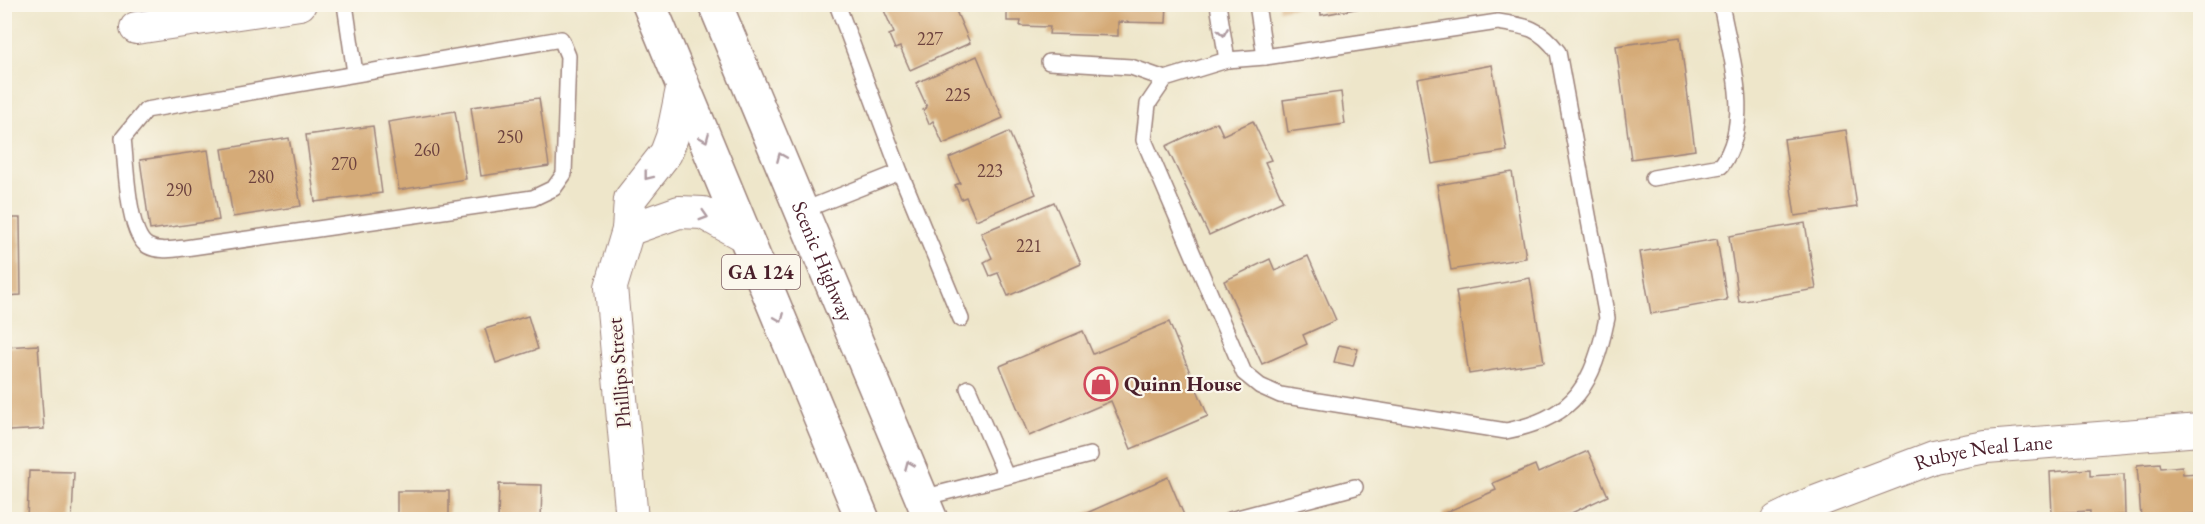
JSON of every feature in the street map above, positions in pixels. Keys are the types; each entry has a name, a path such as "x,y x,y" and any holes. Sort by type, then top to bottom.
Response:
{"highway":[{"name":"GA 124","path":"649,4 863,519"},
{"name":"Scenic Highway","path":"715,4 804,210 927,509"}],"street":[{"path":"136,28 300,4"},
{"name":"Phillips Street","path":"632,519 611,286 628,230 630,199 666,153 683,84"},
{"path":"628,230 679,212 703,213 746,237"},
{"name":"Rubye Neal Lane","path":"1777,519 1809,504 1934,457 1986,447 2200,429"}],"lane":[{"path":"345,4 355,73"},
{"path":"837,4 900,172 961,319"},
{"path":"1218,4 1227,60"},
{"path":"1257,4 1265,57"},
{"path":"1653,178 1721,166 1735,143 1740,114 1721,4"},
{"path":"1049,62 1131,67 1165,79 1227,60 1265,57 1498,22 1526,26 1545,35 1558,52 1607,318 1600,351 1588,382 1565,408 1532,426 1506,431 1280,395 1260,386 1244,373 1144,140 1148,104 1165,79"},
{"path":"561,39 568,56 564,174 554,188 532,198 185,248 158,250 145,245 134,229 123,138 146,110 355,73 561,39"},
{"path":"804,210 900,172"},
{"path":"968,388 1006,476"},
{"path":"927,509 1006,476 1090,454"},
{"path":"1230,519 1355,487"}],"building":[{"path":"891,4 953,4 970,43 910,70 900,47 895,49 889,35 894,33 883,8"},
{"path":"1007,4 1167,4 1166,23 1118,22 1118,36 1049,34 1050,27 1020,26 1021,21 1007,21"},
{"path":"1278,4 1301,4 1301,6 1279,10"},
{"path":"1320,4 1371,4 1371,6 1321,15"},
{"path":"1680,37 1695,150 1631,159 1616,46"},
{"path":"977,56 1003,118 943,144 933,121 929,124 923,110 927,107 916,83"},
{"path":"1492,65 1507,151 1432,164 1417,79"},
{"path":"1341,92 1345,124 1288,132 1283,100"},
{"path":"539,98 549,166 481,176 471,107"},
{"path":"455,111 466,179 399,190 388,122"},
{"path":"1253,121 1271,160 1265,162 1283,201 1209,235 1166,146 1217,122 1223,135"},
{"path":"373,126 382,193 315,202 306,135"},
{"path":"1846,130 1857,207 1795,216 1784,139"},
{"path":"1009,132 1036,194 976,220 966,197 961,199 955,185 960,183 949,158"},
{"path":"289,138 301,206 233,217 222,149"},
{"path":"208,150 219,220 150,230 140,160"},
{"path":"1512,172 1526,258 1451,270 1437,185"},
{"path":"1054,202 1081,264 1008,296 998,273 990,276 984,262 992,258 981,233"},
{"path":"4,218 20,218 21,295 4,296"},
{"path":"1805,223 1816,289 1739,302 1729,236"},
{"path":"1717,239 1727,300 1651,314 1640,252"},
{"path":"1308,256 1336,320 1303,335 1307,344 1262,364 1224,281 1270,259 1275,271"},
{"path":"1530,278 1544,362 1469,374 1456,291"},
{"path":"528,316 538,349 496,363 485,329"},
{"name":"Quinn House","path":"1169,322 1208,416 1131,449 1111,401 1029,436 1000,366 1083,331 1093,354"},
{"path":"38,345 44,429 9,431 8,413 4,413 4,347"},
{"path":"1339,345 1358,349 1353,366 1334,362"},
{"path":"1588,451 1608,496 1563,517 1564,520 1445,520 1442,514 1496,490 1493,483 1535,465 1538,473"},
{"path":"2160,463 2161,468 2182,466 2183,474 2200,473 2200,513 2141,518 2137,465"},
{"path":"2090,469 2090,476 2124,474 2125,515 2090,517 2090,511 2052,513 2050,472"},
{"path":"29,471 74,472 72,520 27,520"},
{"path":"1168,477 1186,520 1071,520"},
{"path":"499,484 542,485 541,520 498,520"},
{"path":"397,491 449,491 449,520 397,520"}],"place":[{"name":"Quinn House","path":"1101,384"}]}
